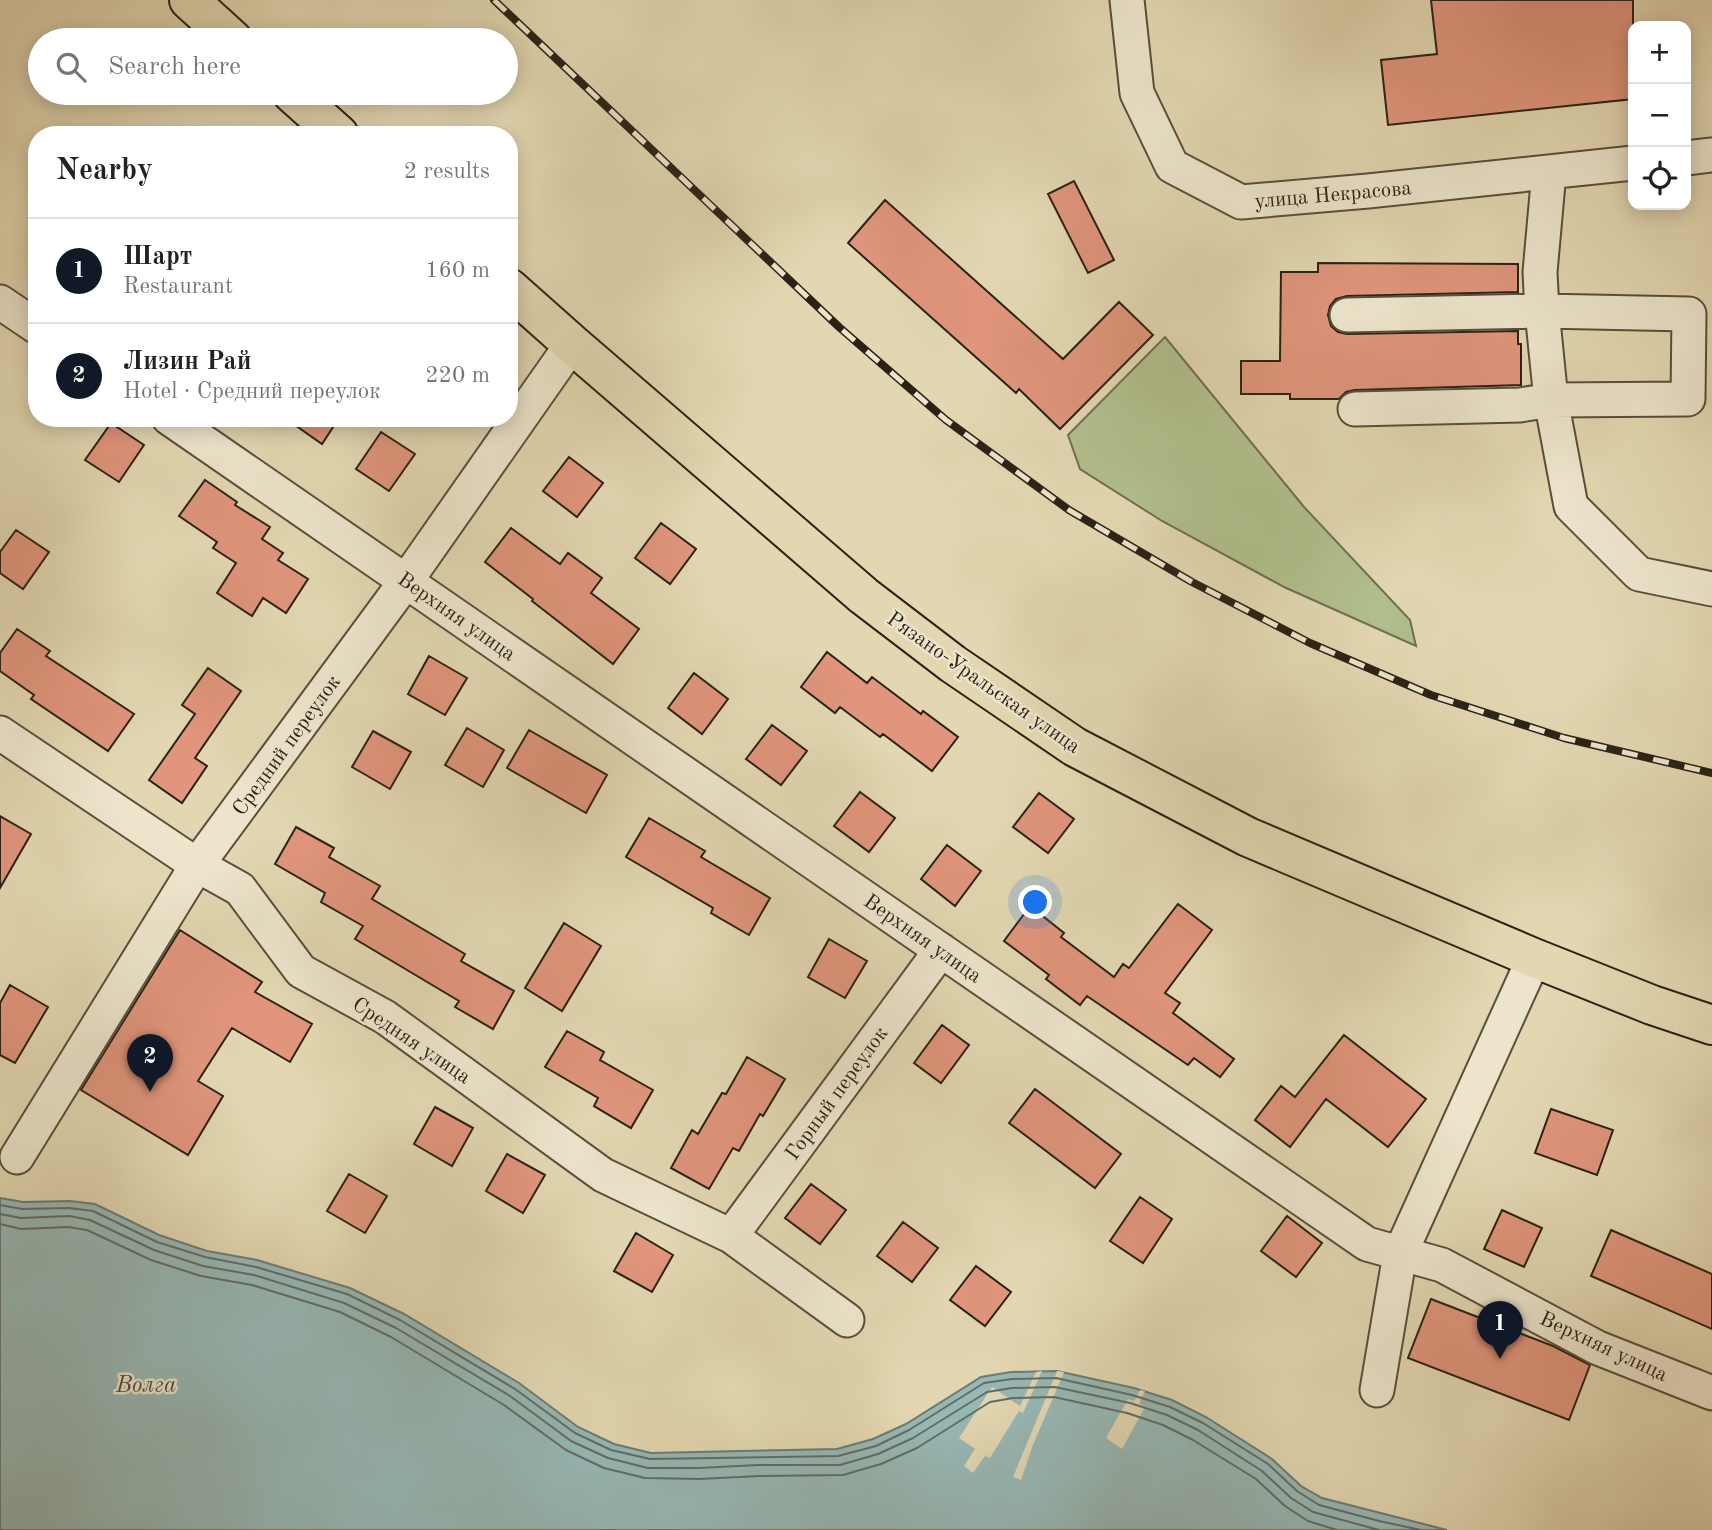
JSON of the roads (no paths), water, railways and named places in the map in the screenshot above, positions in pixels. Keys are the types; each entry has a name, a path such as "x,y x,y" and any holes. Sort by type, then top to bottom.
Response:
{"main road":[{"path":"189,0 220,28"},
{"path":"305,105 329,126"},
{"name":"Рязано-Уральская улица","path":"518,296 864,596 953,664 1075,747 1248,837 1534,958 1652,1005 1712,1025"}],"street":[{"name":"улица Некрасова","path":"1127,0 1137,93 1172,166 1241,202 1628,164"},
{"path":"1691,157 1712,155"},
{"path":"1549,172 1540,272 1542,311 1551,400 1571,506 1639,574 1712,589"},
{"path":"0,302 28,321"},
{"path":"1347,316 1542,311 1689,314 1688,399 1551,400 1520,405 1355,409"},
{"name":"Средний переулок","path":"518,421 572,344"},
{"name":"Верхняя улица","path":"182,427 1367,1244 1442,1265 1598,1348 1712,1393"},
{"name":"Средний переулок","path":"17,1157 197,865 406,581 514,427"},
{"name":"Средняя улица","path":"0,733 197,865 240,890 301,971 385,1017 603,1175 731,1236 847,1320"},
{"name":"Горный переулок","path":"731,1236 941,950"},
{"path":"1377,1390 1400,1254 1534,958"}],"water":[{"name":"Волга","path":"0,1198 23,1202 70,1201 95,1204 159,1235 207,1251 257,1260 350,1288 404,1314 519,1383 578,1427 614,1444 651,1453 837,1449 873,1439 906,1424 981,1377 1011,1372 1057,1371 1134,1388 1172,1400 1206,1417 1272,1459 1301,1486 1322,1498 1447,1530 0,1530"}],"railway":[{"path":"494,0 839,327 946,420 1069,510 1192,582 1310,643 1431,695 1564,738 1712,773"}],"place":[{"name":"Лизин Рай","path":"150,1092"},
{"name":"Шарт","path":"1500,1359"}]}
